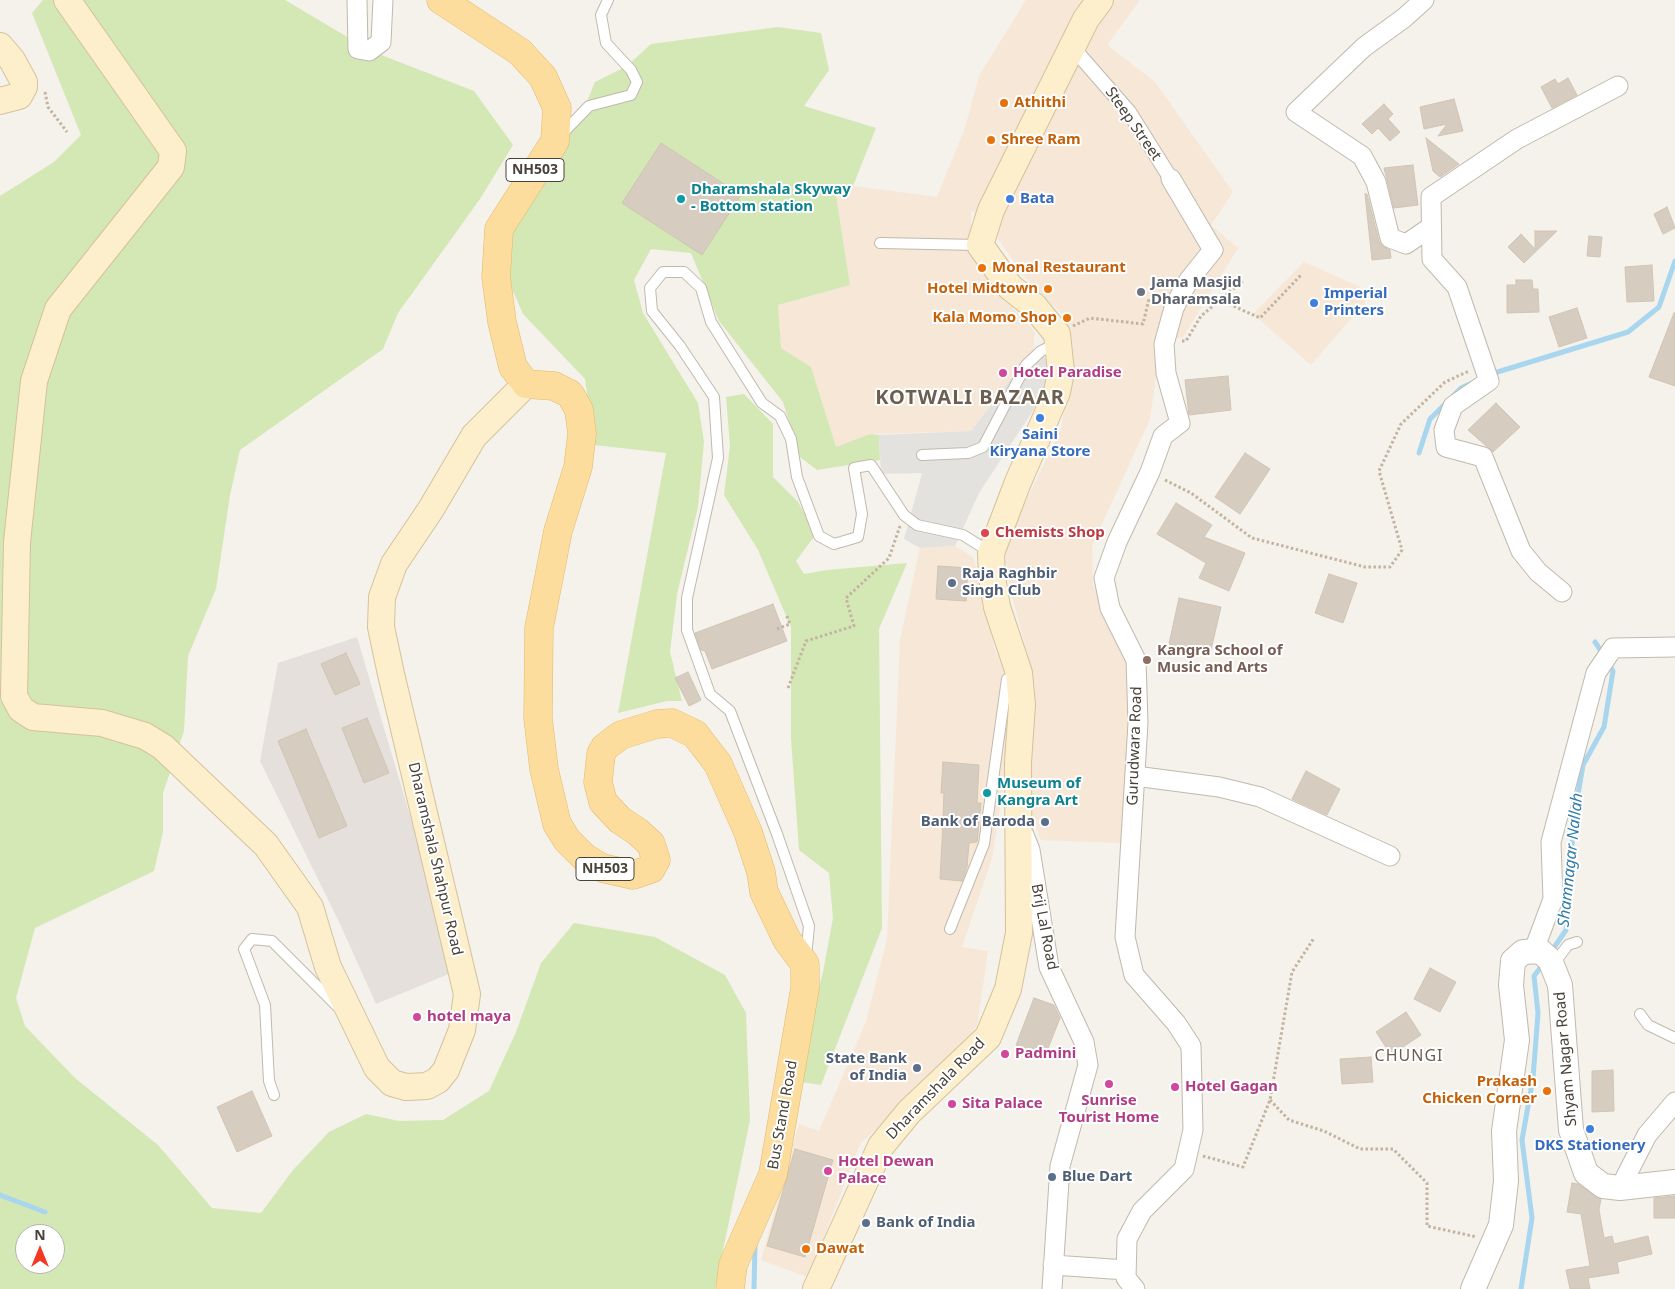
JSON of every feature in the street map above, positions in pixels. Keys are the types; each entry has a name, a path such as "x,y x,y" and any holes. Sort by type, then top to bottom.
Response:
{"main road":[{"name":"Dharamshala Shahpur Road","path":"67,0 173,152 171,167 58,310 34,381 17,542 14,696 21,709 34,717 102,723 145,736 163,747 266,845 310,907 328,967 377,1068 392,1083 406,1087 427,1086 438,1080 446,1070 462,1030 467,994 381,627 382,597 394,564 431,509 474,436 526,384"},
{"name":"NH503","path":"441,0 520,52 543,76 557,108 555,141 500,229 496,277 502,322 513,367 526,384 554,386 570,394 579,410 582,434 578,467 558,531 539,628 538,718 544,769 557,824 567,840 584,857 602,868 633,875 651,869 656,860 651,844 638,832 620,820 603,802 598,782 601,754 605,747 621,735 656,724 672,723 696,734 718,764 748,832 761,872 764,892 787,940 805,964"},
{"path":"991,553 1018,482 1057,392 1061,372 1058,338 1034,306 1010,287 980,245 991,210 1073,48 1090,6"},
{"path":"0,101 19,96 24,87 22,76 2,51"},
{"name":"Dharamshala Road","path":"816,1289 881,1146 909,1112 988,1037 1008,989 1019,933 1020,825 1018,762 1022,705 1019,673 996,607 991,553"},
{"name":"Bus Stand Road","path":"730,1289 734,1265 774,1174 805,988 805,964"}],"street":[{"path":"357,0 358,49 369,51 381,42 382,0"},
{"path":"1424,0 1404,18 1364,47 1296,112 1362,156 1376,182 1390,238 1406,244 1431,227"},
{"name":"Steep Street","path":"1073,48 1129,112 1171,179"},
{"path":"1562,592 1538,572 1521,551 1483,457 1446,447 1444,430 1453,406 1489,381 1457,287 1432,259 1430,198 1517,139 1618,86"},
{"name":"Gurudwara Road","path":"1135,1289 1126,1278 1127,1239 1142,1211 1184,1169 1188,1152 1193,1130 1191,1046 1176,1023 1134,975 1125,937 1138,723 1136,660 1110,608 1104,578 1117,542 1150,472 1163,436 1180,423 1166,373 1164,344 1176,304 1189,280 1213,250 1171,179"},
{"path":"1473,1289 1501,1225 1506,1181 1504,1130 1517,1040 1510,985 1513,961 1523,952 1544,956 1553,899 1551,842 1596,673 1613,648 1675,646"},
{"path":"1135,776 1219,787 1260,797 1390,856"},
{"name":"Brij Lal Road","path":"1020,825 1030,850 1049,967 1084,1042 1088,1064 1060,1166 1052,1289"},
{"name":"Shyam Nagar Road","path":"1544,956 1560,985 1571,1130 1586,1173 1603,1186 1620,1188 1675,1182"},
{"path":"1620,1188 1647,1135 1675,1102"},
{"path":"1053,1265 1126,1270"}],"lane":[{"path":"555,141 589,106 631,95 637,82 631,70 606,43 601,14 608,0"},
{"path":"880,243 980,245"},
{"path":"805,964 808,926 777,834 730,712 710,694 687,630 687,598 718,458 714,397 680,346 652,311 650,288 664,272 684,272 701,288 711,322 762,403 780,416 791,439 797,477 819,536 834,544 858,537 862,514 854,468 871,465 904,515 917,525 963,535 991,553"},
{"path":"922,455 968,453 983,447 1026,365 1040,351 1058,338"},
{"path":"950,929 984,844 1007,679"},
{"path":"274,1095 269,1081 264,1005 244,949 252,939 272,941 354,1023"},
{"path":"1544,956 1577,942"},
{"path":"1640,1014 1648,1025 1675,1038"}],"path":[{"path":"1220,300 1260,318 1302,274"},
{"path":"1164,344 1186,340 1201,316 1244,280"},
{"path":"1058,338 1090,318 1143,324 1149,300 1176,304"},
{"path":"1150,472 1191,493 1252,538 1365,567 1390,567 1402,550 1379,472 1402,424 1445,382 1483,364"},
{"path":"788,688 806,641 854,626 846,598 888,558 904,515"},
{"path":"777,629 790,624 786,614"},
{"path":"1188,1152 1243,1167 1270,1100 1292,972 1314,938"},
{"path":"1270,1100 1289,1120 1324,1131 1360,1149 1392,1149 1427,1183 1427,1226 1477,1237 1491,1248"}],"shaded area":[{"path":"1026,0 1140,0 1107,45 1155,82 1233,192 1211,225 1238,248 1183,337 1161,342 1150,419 1092,546 1093,585 1124,645 1134,683 1121,843 1041,840 1030,810 1031,667 1009,585 1004,546 1062,427 1069,343 1066,318 1026,278 998,239 997,222 971,211 971,249 1000,294 1035,332 1033,350 971,431 870,434 836,448 811,367 781,348 778,305 850,285 836,195 853,186 937,197 965,128 979,76"},
{"name":"Imperial Printers","path":"1304,262 1373,293 1311,365 1253,314"},
{"path":"1033,350 1047,359 1049,386 979,493 955,546 920,548 904,539 922,473 881,474 879,435 971,431"},
{"path":"955,546 974,558 983,602 986,602 994,648 1011,688 1014,718 992,858 962,947 988,951 977,1026 952,1058 860,1144 808,1277 761,1260 799,1124 819,1131 866,1022 887,939 900,640 920,548"},
{"path":"357,637 456,971 376,1004 340,924 260,761 278,663"}],"green space":[{"path":"43,0 285,0 371,51 474,91 513,145 480,199 398,313 383,349 240,450 230,495 216,589 188,656 184,731 163,793 163,832 154,871 35,928 16,998 25,1026 75,1078 158,1145 212,1208 261,1213 293,1170 329,1132 366,1114 399,1121 443,1120 489,1091 516,1032 541,963 574,923 655,937 725,975 746,1013 750,1120 715,1289 0,1289 0,196 54,162 81,135 32,13"},
{"path":"778,27 821,33 829,70 804,106 876,128 853,186 836,195 850,285 778,305 781,348 811,367 836,447 870,434 879,435 880,460 817,470 800,457 783,402 719,321 691,253 651,249 634,280 643,313 698,403 704,442 698,507 677,594 670,652 682,701 667,701 618,713 666,453 594,445 585,379 523,314 499,259 509,208 579,121 595,82 627,66 651,44"},
{"path":"744,394 773,424 773,477 798,502 816,534 796,561 804,574 827,570 907,563 879,629 882,928 821,1085 794,1081 823,972 833,918 829,873 799,850 791,739 791,627 758,550 724,495 730,446 726,397"}],"building":[{"path":"1568,78 1577,95 1552,108 1541,87 1555,79 1558,84"},
{"path":"1454,99 1463,131 1438,136 1447,124 1424,129 1420,107"},
{"path":"1384,104 1393,114 1388,119 1400,132 1390,141 1378,128 1372,134 1362,124"},
{"path":"1426,138 1459,164 1440,177 1433,171"},
{"name":"Dharamshala Skyway - Bottom station","path":"661,143 741,195 702,255 622,203"},
{"path":"1413,165 1418,205 1394,208 1384,168"},
{"path":"1365,194 1367,194 1379,241 1382,246 1390,250 1391,258 1372,260"},
{"path":"1667,207 1675,228 1663,234 1654,214"},
{"path":"1535,231 1557,231 1524,263 1508,247 1521,234 1535,249"},
{"path":"1589,236 1602,237 1600,257 1587,256"},
{"path":"1652,265 1654,301 1627,302 1625,267"},
{"path":"1516,280 1532,280 1533,289 1538,289 1539,312 1507,313 1507,285 1516,285"},
{"path":"1577,308 1587,338 1559,347 1549,317"},
{"path":"1675,313 1675,386 1649,377"},
{"path":"1228,376 1231,410 1189,415 1185,380"},
{"path":"1496,403 1520,427 1493,452 1468,430"},
{"path":"1245,453 1270,469 1240,514 1215,497"},
{"path":"1176,503 1212,525 1204,537 1245,553 1229,591 1199,578 1206,563 1157,534"},
{"name":"Raja Raghbir Singh Club","path":"938,566 968,568 966,601 936,599"},
{"path":"1329,574 1357,583 1343,623 1315,613"},
{"path":"1179,598 1221,607 1210,654 1169,644"},
{"path":"773,604 787,641 712,669 705,651 701,650 695,633"},
{"path":"346,653 360,684 335,695 321,664"},
{"path":"688,672 701,700 689,706 675,678"},
{"path":"367,718 389,773 364,783 342,728"},
{"path":"306,729 347,826 319,838 278,741"},
{"path":"943,762 979,765 977,803 981,803 977,842 969,843 967,867 962,881 940,879 944,793 941,793"},
{"path":"1306,771 1340,789 1327,815 1292,799"},
{"path":"1430,968 1456,982 1440,1012 1414,999"},
{"path":"1034,998 1054,1005 1060,1018 1045,1056 1016,1045"},
{"path":"1406,1012 1421,1035 1391,1055 1376,1032"},
{"path":"1371,1057 1373,1082 1342,1084 1340,1059"},
{"path":"1613,1070 1614,1111 1592,1112 1592,1071"},
{"path":"252,1091 272,1136 237,1152 217,1107"},
{"path":"795,1149 833,1160 805,1257 767,1246"},
{"path":"1572,1183 1578,1184 1601,1199 1599,1210 1604,1238 1612,1236 1614,1244 1648,1236 1652,1254 1617,1262 1619,1273 1588,1278 1590,1289 1570,1289 1566,1270 1590,1266 1581,1214 1567,1212"},
{"path":"1675,1196 1675,1218 1654,1218 1654,1198"}],"waterway":[{"path":"1491,374 1628,332 1659,307 1675,261"},
{"path":"1453,396 1461,388 1472,383"},
{"path":"1419,453 1430,419 1447,402"},
{"name":"Shamnagar Nallah","path":"1595,642 1603,654"},
{"name":"Shamnagar Nallah","path":"1551,952 1566,930 1574,818 1583,765 1604,727 1613,671 1609,664"},
{"name":"Shamnagar Nallah","path":"1521,1289 1532,1218 1522,1140 1533,1078 1538,1013 1534,976 1544,963"},
{"path":"0,1195 45,1212"},
{"path":"754,1289 755,1245"}],"place":[{"name":"Athithi","path":"1004,103"},
{"name":"Shree Ram","path":"991,140"},
{"name":"Dharamshala Skyway - Bottom station","path":"681,199"},
{"name":"Bata","path":"1010,199"},
{"name":"Monal Restaurant","path":"982,268"},
{"name":"Hotel Midtown","path":"1048,289"},
{"name":"Jama Masjid Dharamsala","path":"1141,292"},
{"name":"Imperial Printers","path":"1314,303"},
{"name":"Kala Momo Shop","path":"1067,318"},
{"name":"Hotel Paradise","path":"1003,373"},
{"name":"Saini Kiryana Store","path":"1040,418"},
{"name":"Chemists Shop","path":"985,533"},
{"name":"Raja Raghbir Singh Club","path":"952,583"},
{"name":"Kangra School of Music and Arts","path":"1147,660"},
{"name":"Museum of Kangra Art","path":"987,793"},
{"name":"Bank of Baroda","path":"1045,822"},
{"name":"hotel maya","path":"417,1017"},
{"name":"Padmini","path":"1005,1054"},
{"name":"State Bank of India","path":"917,1068"},
{"name":"Sunrise Tourist Home","path":"1109,1084"},
{"name":"Hotel Gagan","path":"1175,1087"},
{"name":"Prakash Chicken Corner","path":"1547,1091"},
{"name":"Sita Palace","path":"952,1104"},
{"name":"DKS Stationery","path":"1590,1129"},
{"name":"Hotel Dewan Palace","path":"828,1171"},
{"name":"Blue Dart","path":"1052,1177"},
{"name":"Bank of India","path":"866,1223"},
{"name":"Dawat","path":"806,1249"}],"district":[{"name":"KOTWALI BAZAAR","path":"970,398"},
{"name":"CHUNGI","path":"1409,1056"}]}
